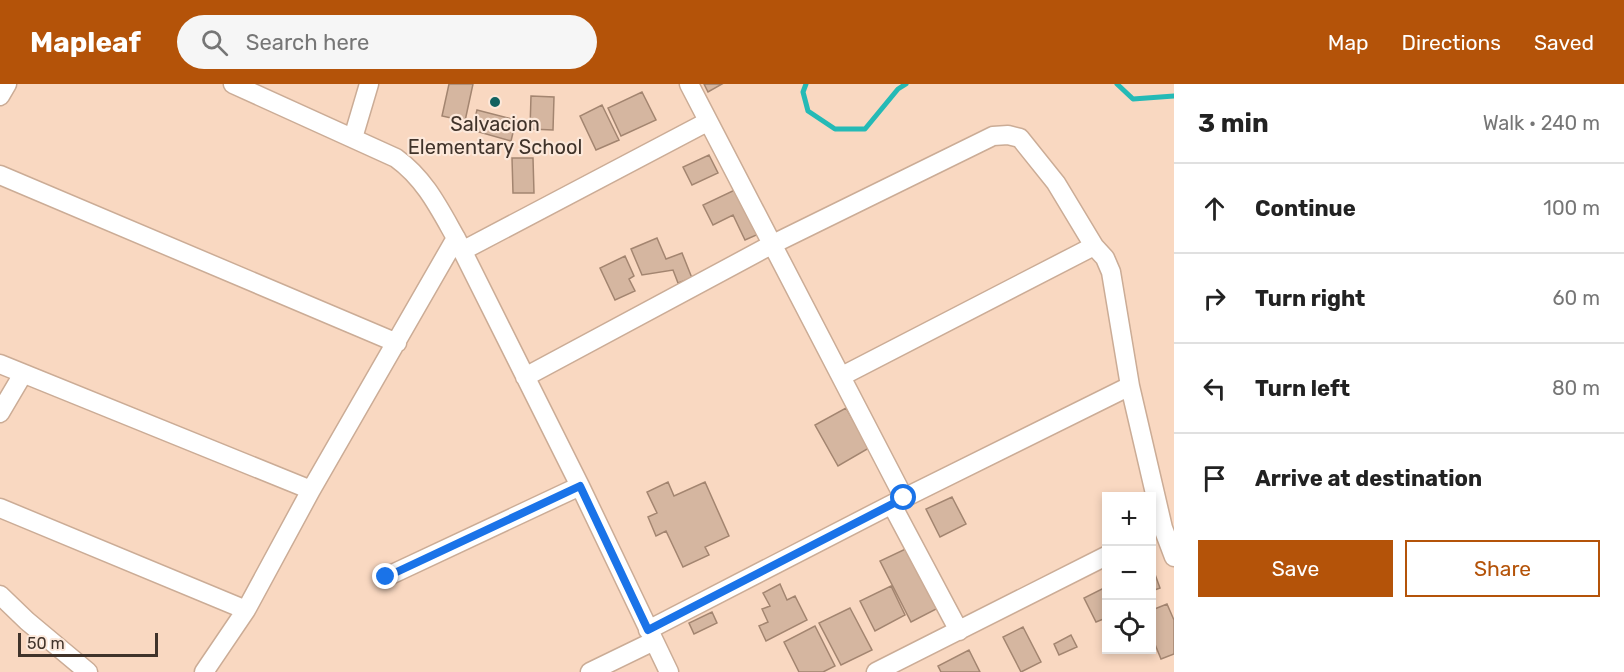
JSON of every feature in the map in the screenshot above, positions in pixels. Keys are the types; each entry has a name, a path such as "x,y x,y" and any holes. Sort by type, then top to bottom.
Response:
{"street":[{"path":"0,96 7,84"},
{"path":"233,84 396,158 408,167 434,198 580,486 669,672"},
{"path":"353,138 369,84"},
{"path":"689,84 771,245 842,376 898,502 959,630"},
{"path":"204,672 246,610 311,490 397,343 459,245 707,122"},
{"path":"525,377 771,245 993,136 1008,135 1020,138 1056,183 1094,246 1105,258 1111,272 1157,530 1174,556"},
{"path":"0,175 397,343"},
{"path":"842,376 1094,246"},
{"path":"0,363 311,490"},
{"path":"0,413 23,374"},
{"path":"590,672 651,636 898,502 1130,386"},
{"path":"386,577 580,486"},
{"path":"0,509 246,610"},
{"path":"876,672 1102,558"},
{"path":"0,595 88,672"}],"building":[{"path":"449,84 473,84 465,121 442,116"},
{"path":"704,84 722,84 708,92"},
{"path":"642,92 656,120 621,136 608,108"},
{"path":"531,96 554,97 553,130 530,129"},
{"path":"602,105 619,140 596,150 580,116"},
{"path":"477,110 516,120 511,141 472,130"},
{"path":"709,155 718,173 692,185 683,167"},
{"path":"512,158 533,158 534,193 513,193"},
{"path":"739,188 761,233 745,240 733,215 713,225 703,205"},
{"path":"657,238 666,259 682,253 692,278 678,283 673,270 642,275 631,249"},
{"path":"625,256 634,276 629,279 635,291 615,300 600,268"},
{"path":"846,408 869,448 838,466 815,425"},
{"path":"668,482 674,496 705,482 729,536 705,547 709,555 683,567 666,531 656,536 648,517 657,513 647,492"},
{"path":"952,497 966,524 940,537 926,509"},
{"path":"914,545 944,605 911,622 880,561"},
{"path":"1156,577 1160,588 1156,590"},
{"path":"780,584 787,600 795,596 807,620 766,641 759,626 768,622 762,609 770,606 763,593"},
{"path":"891,586 905,615 875,631 860,601"},
{"path":"1102,589 1102,620 1096,622 1084,598"},
{"path":"1167,604 1174,620 1174,654 1161,659 1156,647 1156,608"},
{"path":"850,608 872,650 841,665 819,623"},
{"path":"712,612 717,623 694,634 689,623"},
{"path":"815,626 835,666 823,672 799,672 784,642"},
{"path":"1023,627 1041,662 1021,672 1003,637"},
{"path":"1071,635 1077,647 1059,655 1054,644"},
{"path":"969,650 980,672 941,672 938,666"}],"waterway":[{"path":"806,84 803,92 808,111 835,129 865,129 898,89 906,84"},
{"path":"1117,84 1133,99 1174,96"}],"place":[{"name":"Salvacion Elementary School","path":"495,102"}],"route":[{"path":"386,577 580,486 648,630 904,498"}]}
